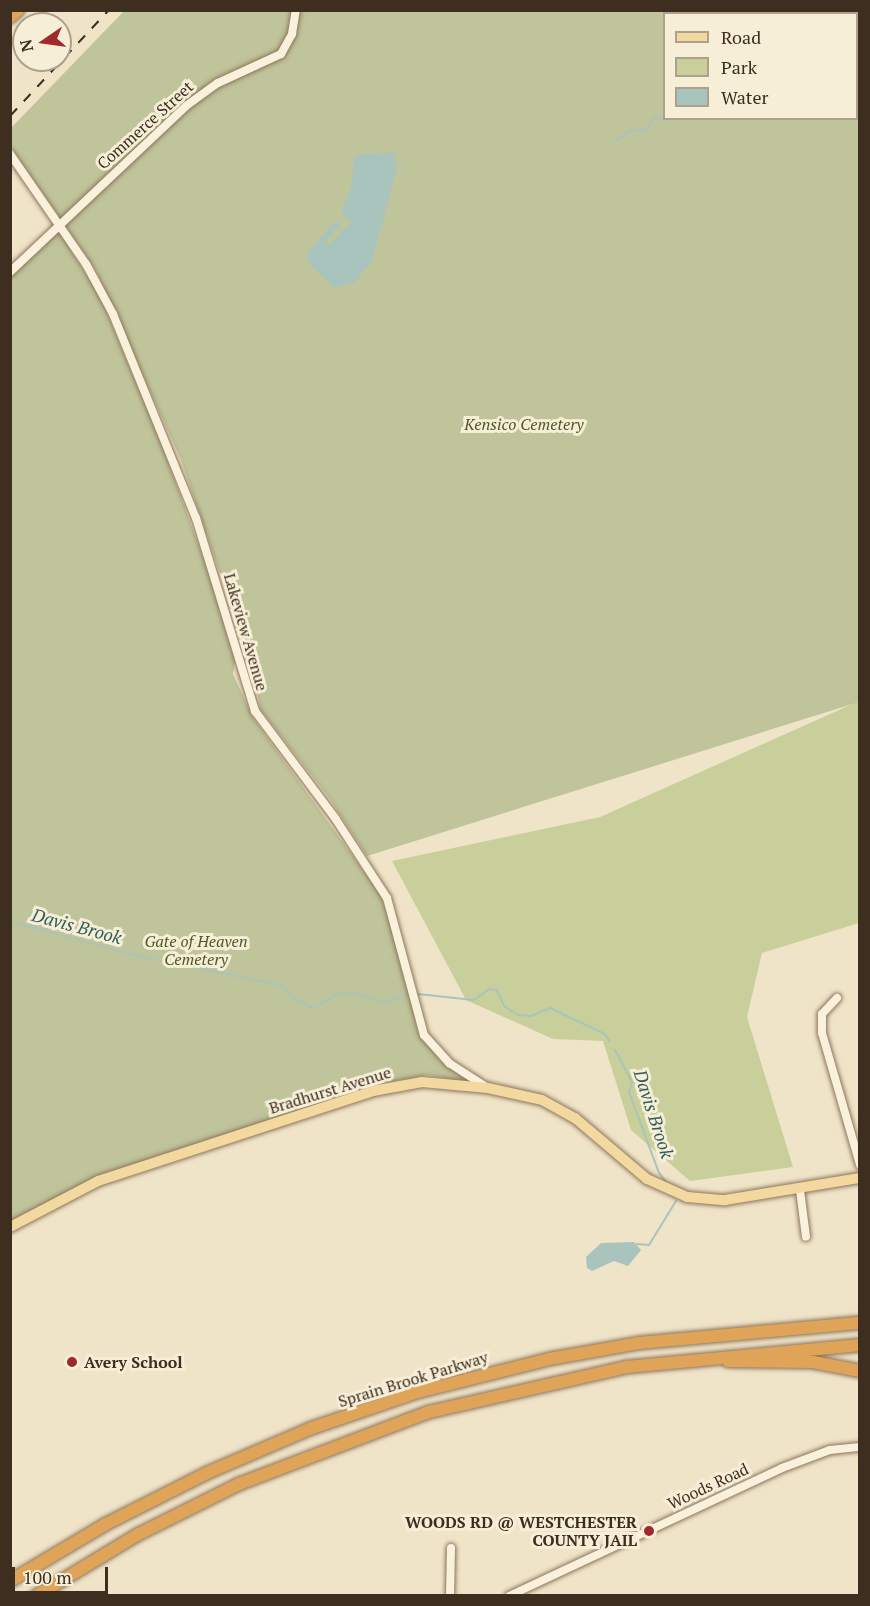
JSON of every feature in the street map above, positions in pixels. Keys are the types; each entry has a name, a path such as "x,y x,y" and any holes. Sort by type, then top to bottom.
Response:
{"highway":[{"path":"10,17 18,10"},
{"name":"Sprain Brook Parkway","path":"10,1581 96,1530 207,1473 312,1428 418,1392 538,1361 628,1345 860,1323"},
{"path":"36,1596 197,1504 344,1441 506,1392 673,1361 860,1345"},
{"path":"673,1361 813,1362 860,1371"}],"main road":[{"name":"Bradhurst Avenue","path":"10,1227 99,1181 373,1091 422,1082 488,1088 561,1109 647,1179 687,1197 725,1200 800,1190 860,1178"}],"street":[{"name":"Commerce Street","path":"10,272 59,223 205,90 281,54 291,34 296,10"},
{"name":"Lakeview Avenue","path":"10,154 59,223 105,297 188,497 255,711 335,818 387,898 424,1035 449,1063 488,1088"},
{"path":"837,998 822,1014 822,1033 860,1165"},
{"path":"800,1190 806,1237"},
{"name":"Woods Road","path":"514,1594 792,1464 830,1450 860,1447"},
{"path":"450,1596 451,1548"}],"green space":[{"name":"Kensico Cemetery","path":"124,11 859,11 859,702 367,856 330,799 261,710 250,660 181,460 96,270 11,147 10,129 65,72 72,72 72,65"},
{"name":"Gate of Heaven Cemetery","path":"55,233 60,233 100,297 158,435 207,568 235,661 233,674 253,718 380,894 396,937 418,1032 440,1060 468,1082 427,1075 379,1084 94,1178 11,1221 11,277"},
{"path":"859,701 859,923 762,953 747,1017 793,1167 690,1181 631,1130 603,1041 553,1039 466,1000 392,861 600,817"}],"water":[{"path":"400,152 394,155 396,172 372,261 354,283 334,288 307,261 307,253 335,221 341,224 325,242 329,245 351,222 341,214 352,184 354,155"},
{"path":"634,1242 641,1250 628,1266 614,1261 592,1271 587,1268 586,1257 601,1243"}],"waterway":[{"path":"613,142 630,131 647,130 654,118 663,118"},
{"path":"397,164 404,165"},
{"name":"Davis Brook","path":"10,921 129,954 280,985 290,996 314,1008 337,994 355,993 384,1003 406,995"},
{"name":"Davis Brook","path":"418,994 474,1000 489,989 497,990 504,1006 518,1015 531,1016 550,1008 605,1034 610,1042"},
{"name":"Davis Brook","path":"615,1050 632,1082 629,1092 659,1173 667,1183"},
{"name":"Davis Brook","path":"637,1244 649,1245 676,1201"}],"railway":[{"path":"10,116 109,10"}],"place":[{"name":"Avery School","path":"72,1362"},
{"name":"WOODS RD @ WESTCHESTER COUNTY JAIL","path":"649,1531"}]}
